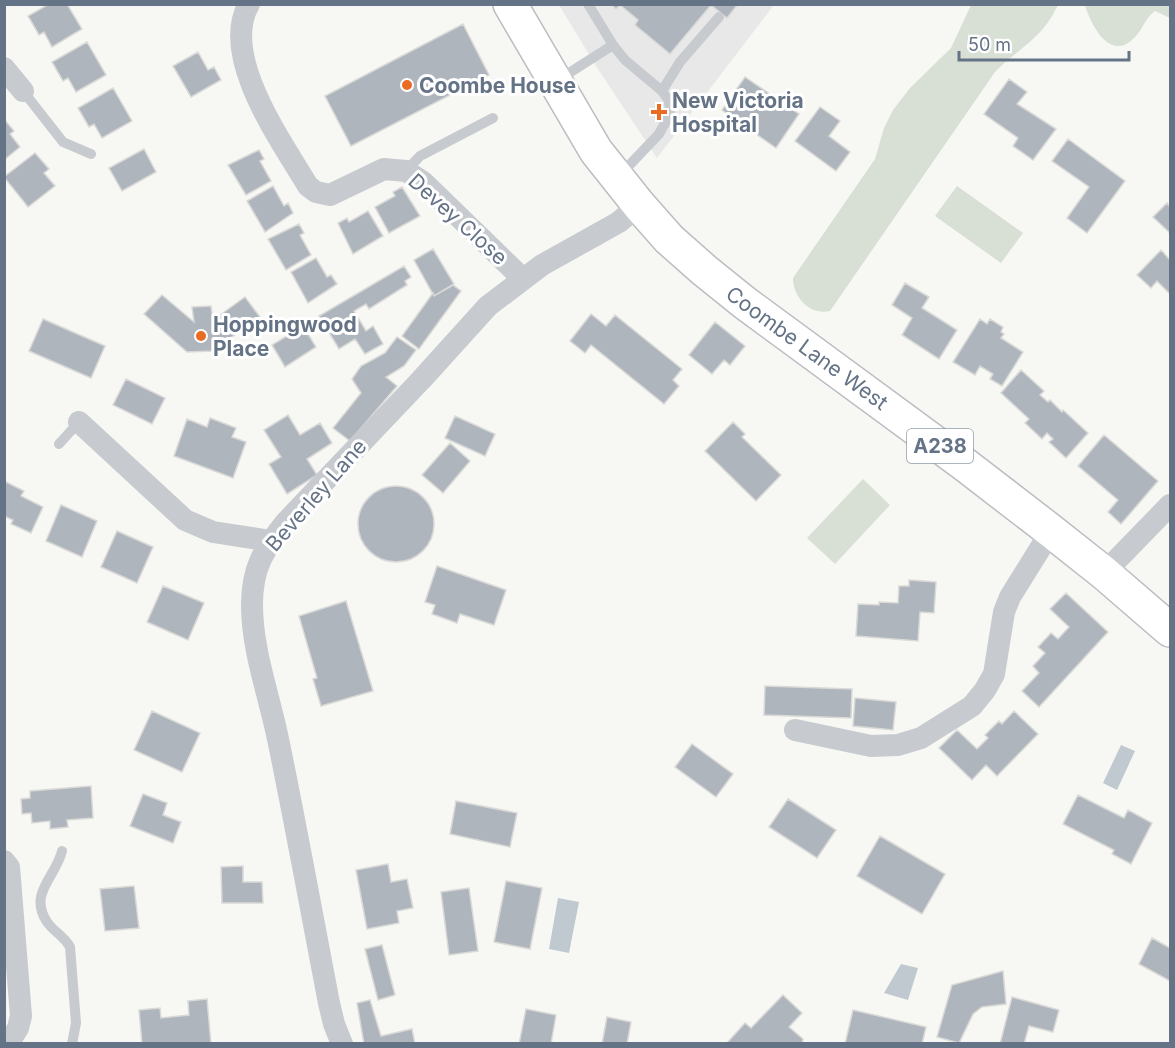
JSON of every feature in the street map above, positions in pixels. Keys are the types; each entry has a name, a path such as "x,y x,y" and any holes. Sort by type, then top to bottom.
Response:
{"main road":[{"name":"Coombe Lane West","path":"510,4 596,151 639,206 669,239 745,303 1051,531 1170,630"}],"street":[{"name":"Devey Close","path":"249,4 241,23 241,47 248,74 266,114 308,186 316,192 330,195 384,169 406,171 423,182 524,279"},
{"path":"4,68 23,91"},
{"name":"Beverley Lane","path":"342,1044 329,1003 295,820 270,701 257,652 252,605 257,566 285,523 488,306 542,265 619,222 639,206"},
{"path":"79,422 184,520 213,532 272,541"},
{"path":"1104,573 1170,505"},
{"path":"795,730 871,746 898,745 921,738 972,706 994,674 1004,612 1010,597 1051,531"},
{"path":"4,861 9,867 21,1016 18,1028 8,1044"}],"lane":[{"path":"588,4 612,45 625,60 662,91 669,101 670,114 659,134 617,178"},
{"path":"662,91 680,62 719,17"},
{"path":"556,81 612,45"},
{"path":"23,91 63,142 91,154"},
{"path":"406,171 420,156 494,118"},
{"path":"59,444 79,422"},
{"path":"62,851 60,860 40,897 47,923 66,939 70,947 76,1023 72,1044"}],"shaded area":[{"name":"New Victoria Hospital","path":"559,5 774,5 657,158"},
{"path":"971,5 1058,5 1038,35 995,72 830,311 816,311 810,308 799,298 793,278 875,159 884,128 893,110 910,88 951,48"},
{"path":"1085,5 1170,5 1170,18 1155,11 1132,40 1115,46 1101,37"},
{"path":"957,186 1023,233 1001,263 935,216"},
{"path":"863,479 890,505 835,564 807,538"},
{"path":"1121,745 1135,751 1117,790 1103,783"},
{"path":"558,898 579,902 569,953 549,949"},
{"path":"901,964 918,968 908,1000 884,993"}],"building":[{"path":"49,4 67,4 82,29 52,47 44,32 39,35 28,16"},
{"path":"611,4 738,4 727,18 711,5 670,54 635,25 638,20 620,5 616,9"},
{"name":"Coombe House","path":"463,24 489,75 351,146 325,96"},
{"path":"87,42 106,75 76,92 68,78 63,81 52,62"},
{"path":"198,52 208,70 214,67 221,80 191,97 173,66"},
{"path":"745,77 799,114 776,148 722,110"},
{"path":"1009,79 1027,92 1017,104 1056,129 1033,160 1013,146 1018,138 984,114"},
{"path":"113,88 132,121 102,138 94,124 89,127 78,108"},
{"path":"820,107 840,121 829,136 850,152 836,171 795,141"},
{"path":"4,119 14,131 10,134 20,147 4,160"},
{"path":"1068,139 1125,181 1087,233 1067,218 1089,187 1052,161"},
{"path":"144,149 156,172 122,191 109,168"},
{"path":"259,150 264,159 260,161 271,181 246,195 228,165"},
{"path":"35,153 49,169 44,173 55,186 28,207 4,177"},
{"path":"273,186 284,206 288,203 293,213 265,232 247,201"},
{"path":"402,187 420,216 389,233 375,207 395,196 393,192"},
{"path":"1167,203 1170,207 1170,233 1153,217"},
{"path":"368,211 383,236 353,254 338,223 347,218 349,222"},
{"path":"299,224 304,233 300,235 311,255 286,270 268,239"},
{"path":"433,249 454,284 434,296 414,260"},
{"path":"1161,250 1170,260 1170,294 1157,281 1151,288 1137,275"},
{"path":"316,258 327,277 331,275 337,284 308,303 291,272"},
{"path":"404,266 411,277 405,281 407,285 369,309 366,304 354,311 366,331 373,326 383,344 365,354 355,339 339,349 319,316"},
{"path":"905,283 929,297 922,308 957,330 939,359 902,335 912,318 892,305"},
{"path":"453,285 461,291 419,349 402,336 433,293 434,296"},
{"name":"Hoppingwood Place","path":"162,295 194,322 192,307 211,306 213,320 245,297 260,317 212,351 187,352 144,314"},
{"path":"591,314 606,326 615,315 682,369 673,380 679,386 664,404 591,345 585,353 570,341"},
{"path":"43,319 105,346 91,378 29,351"},
{"path":"980,319 987,324 990,319 1003,327 1001,332 1004,334 1001,338 1023,352 1002,386 990,379 993,374 980,366 975,375 953,362"},
{"path":"715,322 745,346 730,365 724,360 712,374 689,355"},
{"path":"303,326 316,347 285,367 272,345"},
{"path":"397,337 416,350 404,366 386,377 397,386 350,441 333,428 361,393 352,379 361,366 385,353"},
{"path":"1021,370 1044,391 1040,395 1048,402 1050,400 1062,412 1063,410 1088,433 1066,458 1049,442 1053,439 1047,433 1042,439 1025,423 1029,419 1001,393"},
{"path":"126,379 165,398 152,424 113,405"},
{"path":"288,415 300,435 320,423 332,443 307,459 317,475 287,494 269,464 281,457 264,430"},
{"path":"455,416 495,434 485,456 445,438"},
{"path":"210,418 236,428 232,437 246,442 233,478 174,456 187,419 207,427"},
{"path":"733,422 745,434 742,437 781,475 756,501 705,451"},
{"path":"1104,435 1158,481 1121,524 1108,512 1118,500 1078,466"},
{"path":"450,443 470,461 443,493 422,475"},
{"path":"4,481 24,491 21,496 43,507 31,533 11,524 13,520 4,516"},
{"path":"396,486 410,489 423,497 431,510 434,524 431,538 423,551 410,559 396,562 382,559 369,551 361,538 358,524 361,510 369,497 382,489"},
{"path":"61,505 97,521 82,557 46,541"},
{"path":"117,531 153,547 137,583 101,567"},
{"path":"437,566 506,590 494,625 460,614 457,623 432,614 435,605 425,602"},
{"path":"909,580 936,582 934,613 920,612 918,641 856,636 858,604 898,603 899,586 909,586"},
{"path":"163,586 204,603 188,640 147,622"},
{"path":"1066,593 1108,632 1039,707 1022,691 1039,673 1033,666 1045,653 1038,647 1051,633 1058,639 1069,627 1050,609"},
{"path":"346,601 373,691 321,706 313,679 317,678 299,616"},
{"path":"765,686 852,689 851,718 764,715"},
{"path":"855,698 896,702 893,730 853,726"},
{"path":"152,711 200,733 182,772 134,750"},
{"path":"1014,711 1038,734 997,776 986,765 972,780 939,748 957,730 977,749 988,738 985,735 999,721 1002,724"},
{"path":"692,744 733,774 716,797 675,767"},
{"path":"91,786 93,818 67,820 68,827 50,829 50,821 32,823 31,813 22,814 21,799 30,798 30,791"},
{"path":"143,794 167,803 163,815 181,822 173,843 130,826"},
{"path":"1078,795 1124,818 1128,810 1152,823 1131,864 1112,854 1114,850 1063,824"},
{"path":"788,799 836,830 817,858 769,827"},
{"path":"456,801 517,813 510,847 450,834"},
{"path":"880,836 945,874 922,914 857,876"},
{"path":"388,864 391,882 407,879 413,908 397,911 399,923 367,929 356,870"},
{"path":"243,866 243,882 262,882 263,903 222,903 221,867"},
{"path":"506,881 542,888 530,949 494,942"},
{"path":"134,886 139,928 105,931 100,889"},
{"path":"469,888 478,951 449,955 441,892"},
{"path":"1152,938 1170,948 1170,981 1139,964"},
{"path":"382,945 395,995 378,1000 365,949"},
{"path":"1003,971 1006,1004 982,1007 973,1014 959,1043 937,1037 952,985"},
{"path":"783,995 802,1013 789,1027 803,1039 802,1044 726,1044 745,1023 751,1028"},
{"path":"1012,997 1059,1010 1053,1032 1029,1026 1024,1044 1000,1044"},
{"path":"207,999 211,1044 142,1044 139,1010 160,1008 161,1018 189,1015 188,1001"},
{"path":"370,1000 381,1036 412,1029 415,1044 364,1044 357,1003"},
{"path":"526,1009 556,1015 551,1044 519,1044"},
{"path":"853,1010 926,1027 922,1044 845,1044"},
{"path":"607,1017 631,1022 627,1044 602,1044"}],"place":[{"name":"Coombe House","path":"407,85"},
{"name":"New Victoria Hospital","path":"659,112"},
{"name":"Hoppingwood Place","path":"201,336"}]}
